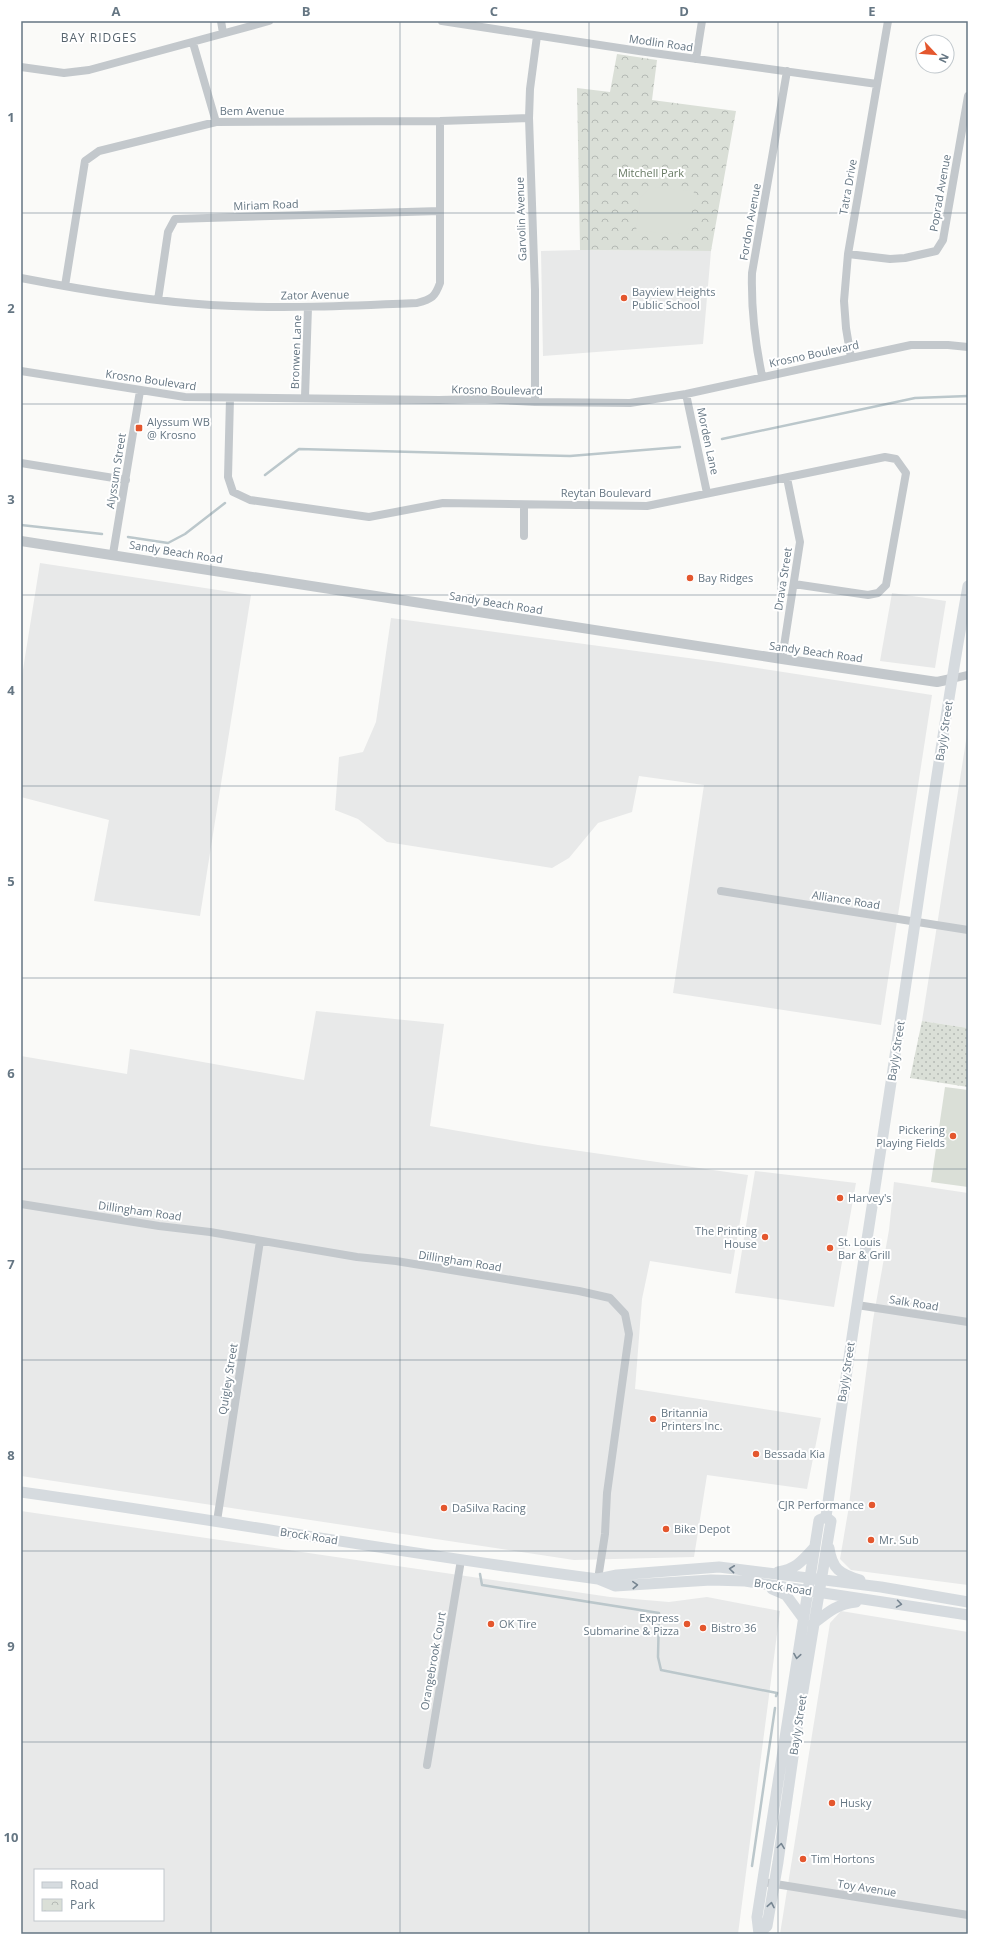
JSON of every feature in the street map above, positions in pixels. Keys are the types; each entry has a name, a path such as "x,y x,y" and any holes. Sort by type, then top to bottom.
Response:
{"main road":[{"name":"Bayly Street","path":"826,1517 952,679 968,586"},
{"name":"Brock Road","path":"21,1492 217,1521 461,1560 598,1579 615,1586 711,1580 745,1581 968,1615"},
{"name":"Bayly Street","path":"826,1517 831,1521 813,1624 774,1884 767,1926 759,1933 756,1923 807,1590 819,1520 826,1517"},
{"path":"828,1542 833,1566 847,1576 881,1587"},
{"path":"771,1573 786,1570 800,1564 815,1546"},
{"name":"Brock Road","path":"598,1579 617,1574 719,1567 881,1587 968,1602"},
{"path":"745,1581 786,1595 803,1618"},
{"path":"813,1624 828,1611 843,1603 876,1601"}],"street":[{"path":"221,21 223,33"},
{"path":"21,67 64,73 89,70 171,47 193,43 223,33 269,21"},
{"name":"Modlin Road","path":"442,21 537,36 877,84"},
{"path":"696,59 702,21"},
{"name":"Tatra Drive","path":"851,358 846,328 844,301 848,254 888,21"},
{"name":"Garvolin Avenue","path":"535,402 535,290 529,118 530,89 537,36"},
{"path":"193,43 216,122"},
{"name":"Fordon Avenue","path":"762,376 754,337 751,303 752,274 788,71"},
{"name":"Poprad Avenue","path":"848,254 890,259 905,258 936,251 943,240 968,96"},
{"name":"Bem Avenue","path":"65,286 85,161 99,151 216,122 440,122 529,118"},
{"name":"Zator Avenue","path":"21,278 158,300 211,305 308,307 417,303 426,300 436,295 440,283 440,122"},
{"name":"Miriam Road","path":"158,300 168,232 176,220 440,211"},
{"name":"Bronwen Lane","path":"305,397 308,307"},
{"name":"Krosno Boulevard","path":"21,371 185,397 305,397 439,400 481,399 535,402 630,403 686,394 762,376 911,345 948,345 968,347"},
{"name":"Alyssum Street","path":"113,554 140,391"},
{"name":"Morden Lane","path":"686,394 707,493"},
{"name":"Reytan Boulevard","path":"230,398 228,477 233,492 250,500 369,517 443,503 647,506 885,457 896,459 906,473 886,585 878,593 868,595 794,584"},
{"path":"21,463 126,480"},
{"name":"Drava Street","path":"782,659 800,542 787,478"},
{"path":"524,505 524,536"},
{"name":"Sandy Beach Road","path":"21,541 937,682 968,675"},
{"name":"Alliance Road","path":"721,891 968,930"},
{"name":"Dillingham Road","path":"21,1204 159,1226 210,1232 572,1290 610,1298 625,1314 629,1334 606,1492 604,1534 598,1579"},
{"name":"Quigley Street","path":"217,1521 260,1241"},
{"name":"Salk Road","path":"857,1305 968,1322"},
{"name":"Orangebrook Court","path":"427,1765 461,1560"},
{"name":"Toy Avenue","path":"762,1882 968,1915"}],"shaded area":[{"name":"Bayview Heights Public School","path":"541,251 711,251 703,344 543,356"},
{"path":"40,563 251,595 200,916 94,901 109,820 21,797 21,682"},
{"path":"892,593 946,601 935,668 880,661"},
{"path":"391,618 718,662 932,695 881,1025 673,993 704,785 639,776 632,812 598,823 569,858 552,868 387,842 358,819 335,810 339,757 363,752 376,722"},
{"path":"968,728 968,1028 922,1021"},
{"path":"316,1011 444,1024 430,1126 538,1145 748,1175 731,1274 650,1261 642,1299 635,1389 821,1418 807,1489 707,1475 694,1557 574,1560 21,1476 21,1056 127,1074 130,1049 304,1080"},
{"path":"755,1171 856,1183 834,1307 735,1293"},
{"path":"894,1182 968,1193 968,1585 851,1570 840,1559 848,1512 873,1320 889,1230"},
{"path":"21,1511 610,1597 669,1602 707,1597 780,1611 738,1934 21,1934"},
{"path":"841,1611 968,1632 968,1934 780,1934 830,1623"}],"green space":[{"name":"Mitchell Park","path":"617,54 657,60 652,100 736,111 711,251 580,250 577,88 610,92"},
{"path":"651,187 694,191 690,227 684,234 636,231 640,198"},
{"path":"922,1021 968,1028 968,1087 910,1078"},
{"name":"Pickering Playing Fields","path":"945,1087 968,1090 968,1187 931,1182"}],"waterway":[{"path":"722,439 915,398 968,396"},
{"path":"265,475 299,449 570,456 680,447"},
{"path":"128,537 168,543 185,534 225,503"},
{"path":"21,525 102,534"},
{"path":"480,1574 482,1585 659,1613 658,1657 661,1670 777,1693 776,1696"},
{"path":"752,1866 775,1708"}],"place":[{"name":"Bayview Heights Public School","path":"624,298"},
{"name":"Alyssum WB @ Krosno","path":"139,428"},
{"name":"Bay Ridges","path":"690,578"},
{"name":"Pickering Playing Fields","path":"953,1136"},
{"name":"Harvey's","path":"840,1198"},
{"name":"The Printing House","path":"765,1237"},
{"name":"St. Louis Bar & Grill","path":"830,1248"},
{"name":"Britannia Printers Inc.","path":"653,1419"},
{"name":"Bessada Kia","path":"756,1454"},
{"name":"CJR Performance","path":"872,1505"},
{"name":"DaSilva Racing","path":"444,1508"},
{"name":"Bike Depot","path":"666,1529"},
{"name":"Mr. Sub","path":"871,1540"},
{"name":"OK Tire","path":"491,1624"},
{"name":"Express Submarine & Pizza","path":"687,1624"},
{"name":"Bistro 36","path":"703,1628"},
{"name":"Husky","path":"832,1803"},
{"name":"Tim Hortons","path":"803,1859"}],"district":[{"name":"BAY RIDGES","path":"99,38"}]}
